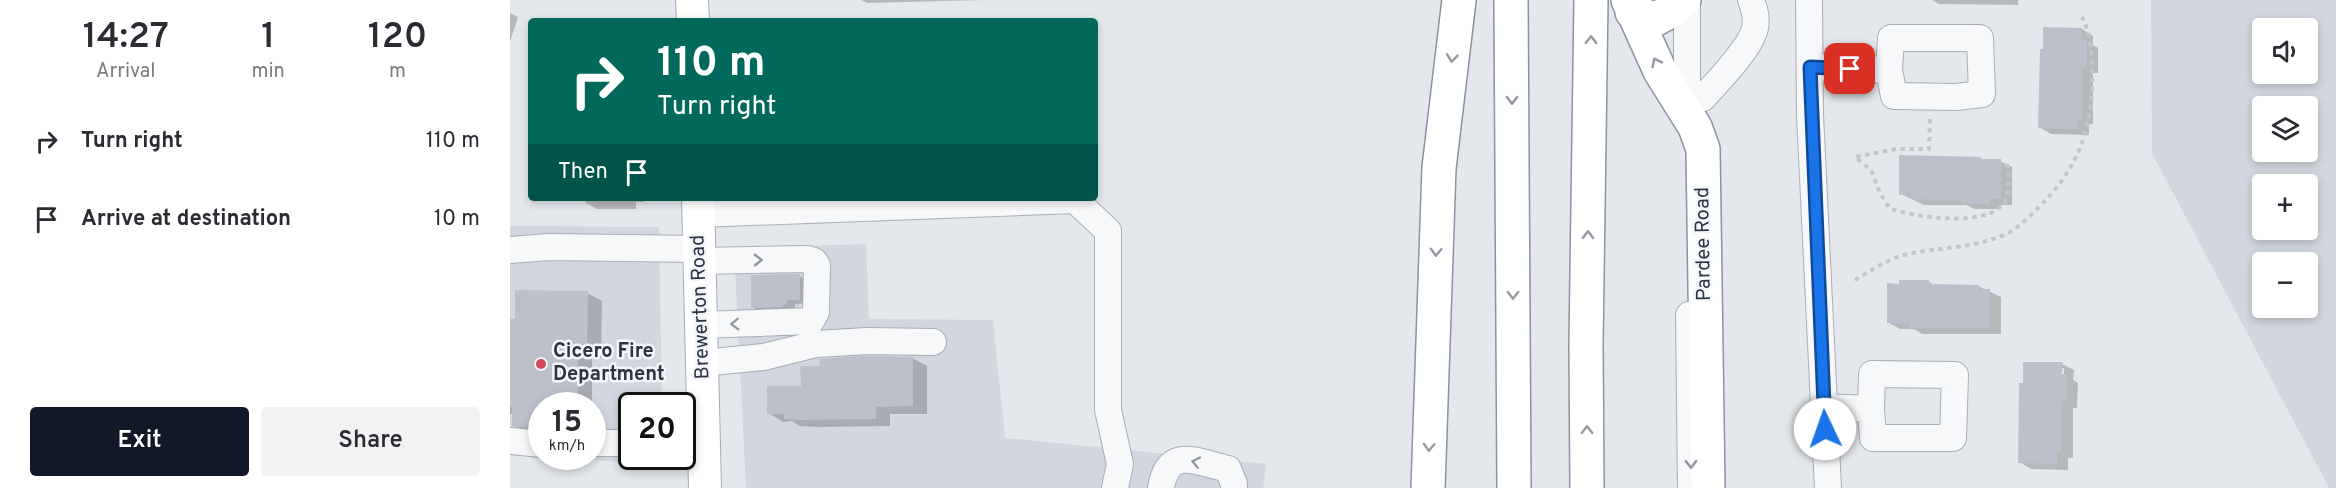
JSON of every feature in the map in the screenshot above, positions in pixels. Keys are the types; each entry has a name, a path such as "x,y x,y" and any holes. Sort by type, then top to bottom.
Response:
{"highway":[{"path":"1428,488 1439,168 1460,0"},
{"path":"1511,0 1514,488"},
{"path":"1587,488 1586,344 1591,0"},
{"path":"1630,6 1656,19 1685,0"},
{"path":"1630,6 1660,71 1695,105"},
{"name":"Pardee Road","path":"1695,105 1703,149 1708,488"}],"main road":[{"path":"692,0 693,18"},
{"name":"Brewerton Road","path":"696,416 702,363 698,206"},
{"name":"Brewerton Road","path":"696,454 705,488"}],"street":[{"name":"Pardee Road","path":"1685,0 1695,105"},
{"name":"Pardee Road","path":"1691,488 1695,105 1703,0"},
{"path":"1695,105 1740,54 1755,30 1756,14 1751,0"},
{"path":"1809,0 1828,488"},
{"path":"1891,38 1980,38 1982,94 1930,97 1894,96 1889,70 1891,38"},
{"path":"1810,67 1889,70"},
{"path":"698,206 1012,201"},
{"path":"1076,201 1108,231 1108,410 1120,464 1115,488"},
{"path":"510,250 526,247 808,259 817,265 816,312 812,321 701,325"},
{"path":"702,363 764,357 816,344 867,341 933,342"},
{"path":"1824,407 1871,409"},
{"path":"510,441 528,443"},
{"path":"1161,488 1163,473 1170,463 1182,459 1228,469 1234,488"}],"path":[{"path":"1856,280 1900,256 1980,242 2010,232 2051,196 2076,157 2086,133 2094,95 2088,27 2082,17"},
{"path":"1930,97 1929,149 1896,149 1855,157 1871,170 1880,193 1890,209 1916,216 1942,217 1975,216 1993,212 2007,199 2009,175 2006,161"}],"shaded area":[{"path":"2151,0 2336,0 2336,488 2329,488 2152,153"},
{"path":"510,226 659,227 662,392 618,392 618,462 606,461 606,392 528,392 528,455 510,454"},
{"path":"866,244 869,319 993,320 1005,438 1266,464 1263,488 746,488 734,248"}],"building":[{"path":"2043,27 2082,28 2082,40 2087,40 2087,67 2082,68 2082,118 2078,118 2078,129 2038,128 2040,49 2043,49"},
{"path":"1899,155 2001,159 2001,199 1990,199 1990,204 1961,204 1961,200 1911,199 1911,194 1899,195"},
{"path":"800,274 800,300 787,300 787,304 783,307 751,308 751,275"},
{"path":"1899,280 1929,280 1929,284 1979,285 1979,289 1990,289 1990,328 1909,328 1909,323 1887,323 1887,283 1899,284"},
{"path":"515,290 588,291 587,351 578,350 578,392 528,392 528,428 512,426 510,319 515,319"},
{"path":"861,356 913,357 913,406 876,407 876,419 802,420 784,419 784,414 767,414 767,386 801,386 800,366 820,366 819,359"},
{"path":"2023,362 2063,362 2062,374 2067,374 2066,402 2062,402 2061,452 2057,452 2057,464 2018,463 2019,383 2023,383"}],"place":[{"name":"Cicero Fire Department","path":"541,364"}],"route":[{"path":"1825,429 1810,115 1810,67 1850,69"}]}
